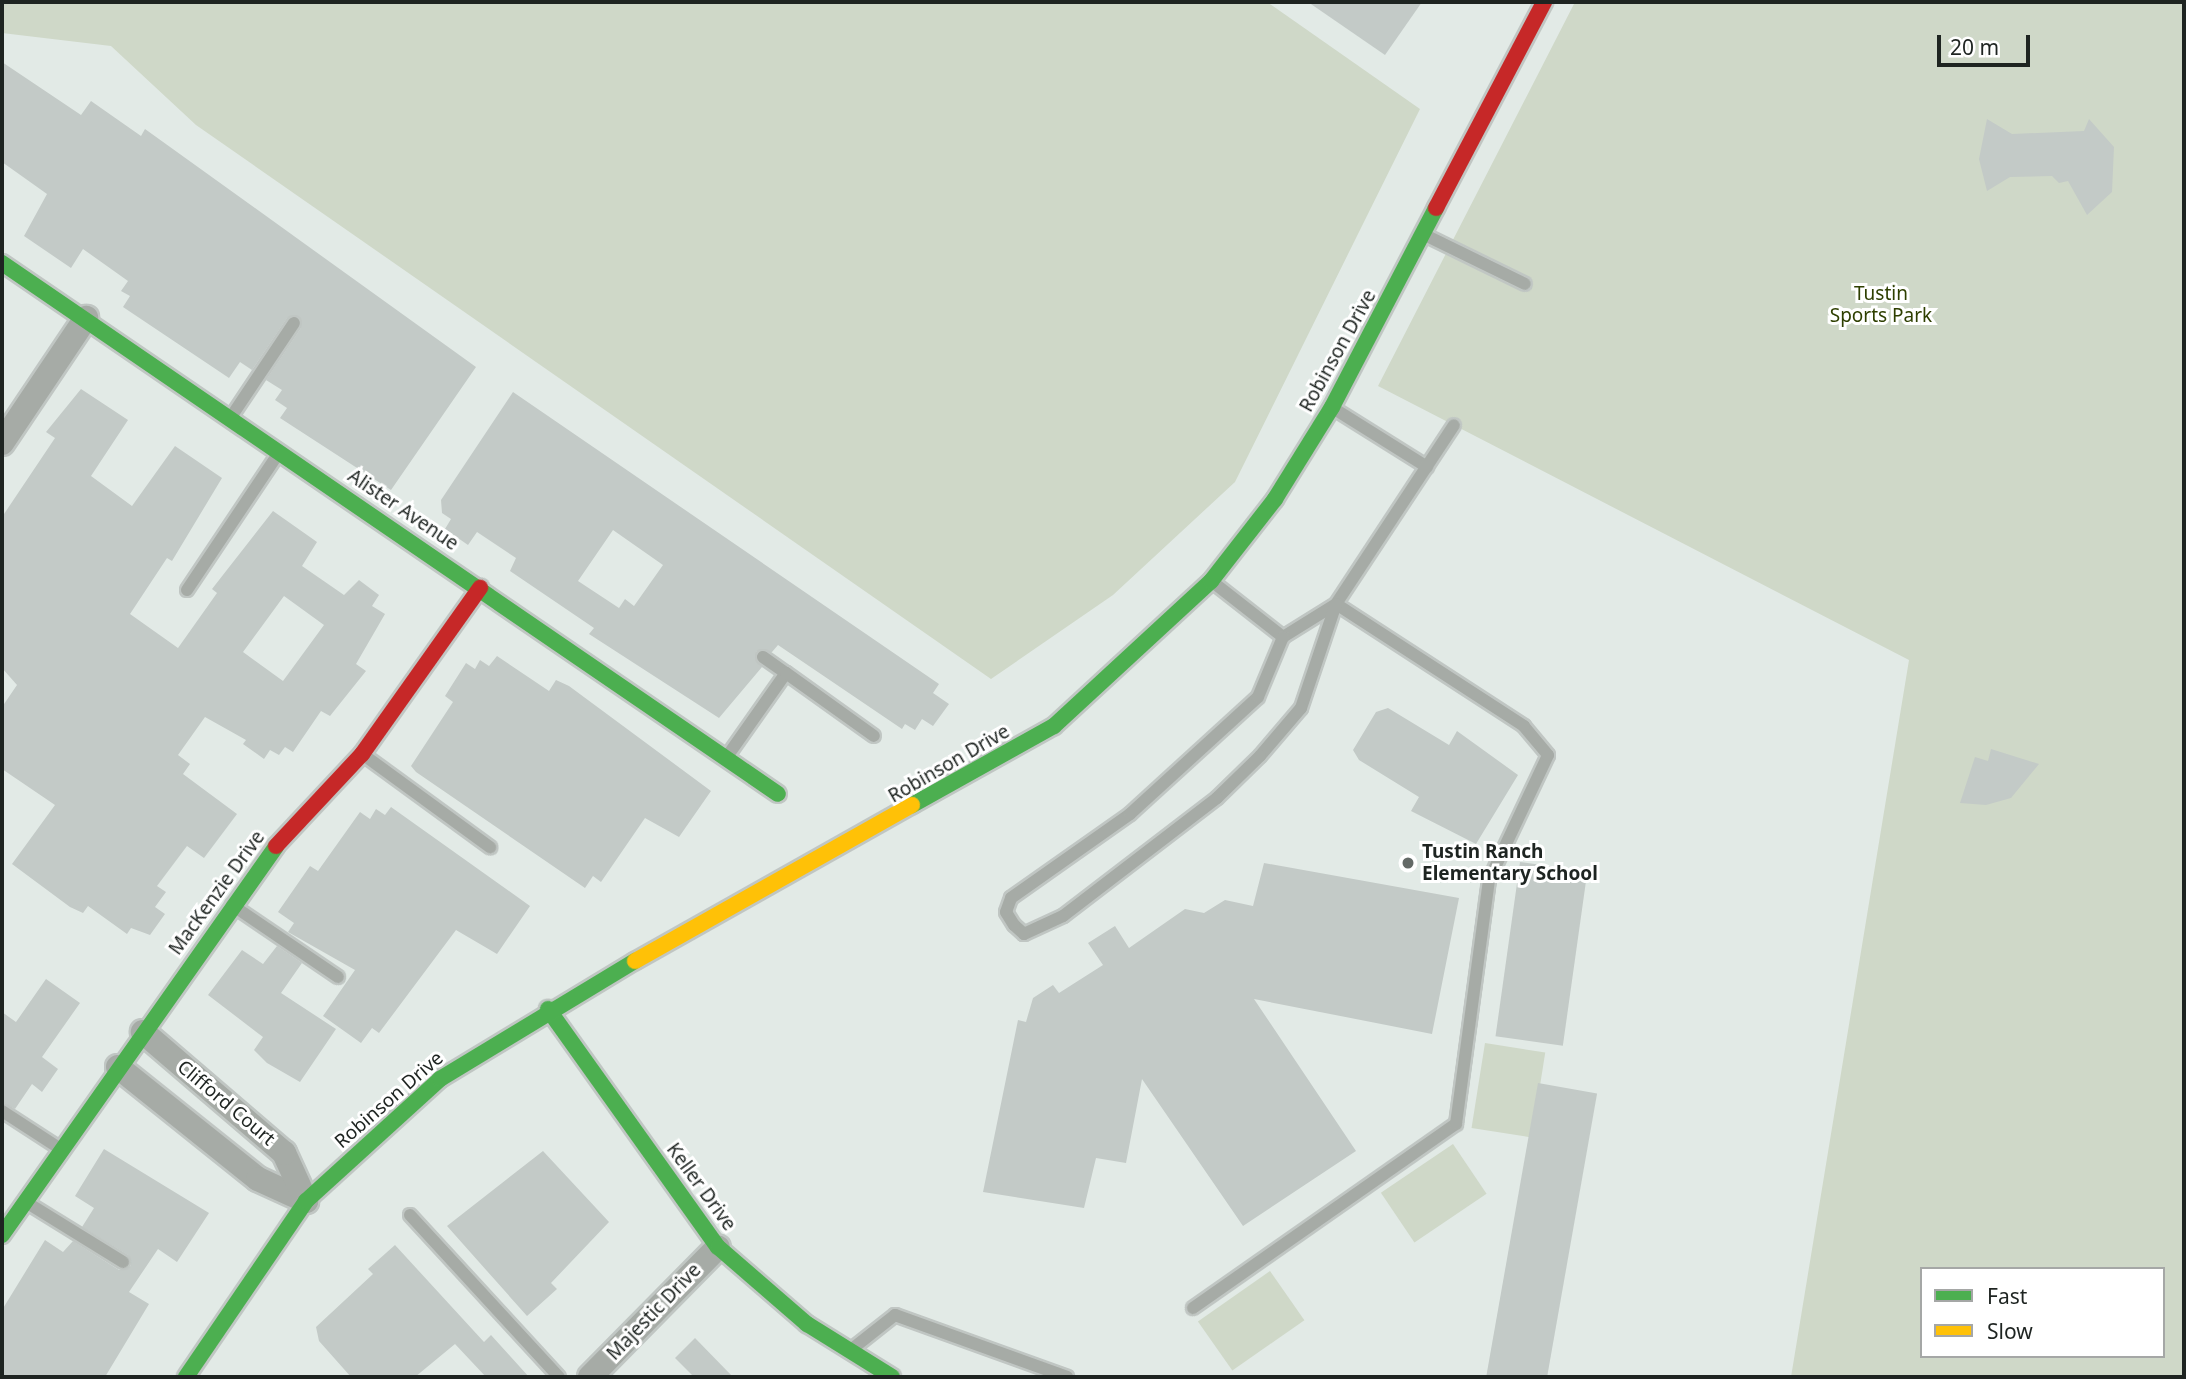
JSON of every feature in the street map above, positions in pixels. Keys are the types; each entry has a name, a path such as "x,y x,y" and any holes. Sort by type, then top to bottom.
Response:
{"street":[{"name":"Robinson Drive","path":"186,1377 306,1201 440,1079 548,1009 1054,726 1211,581 1275,499 1332,407 1544,2"},
{"name":"Alister Avenue","path":"2,263 231,417 778,794"},
{"path":"2,443 86,318"},
{"name":"MacKenzie Drive","path":"2,1235 259,865 362,754 480,588"},
{"name":"Keller Drive","path":"548,1009 718,1247 807,1324 892,1377"},
{"name":"Clifford Court","path":"143,1032 284,1153 306,1201"},
{"name":"Clifford Court","path":"118,1067 258,1179 306,1201"},
{"name":"Majestic Drive","path":"590,1377 718,1247"}],"lane":[{"path":"1424,235 1525,284"},
{"path":"231,417 294,323"},
{"path":"1332,407 1427,467"},
{"path":"1336,604 1283,637 1258,697 1130,814 1012,898 1006,912 1013,925 1024,934 1063,916 1252,765 1301,708 1336,604 1454,425"},
{"path":"187,590 280,451"},
{"path":"1211,581 1283,637"},
{"path":"1193,1308 1456,1124 1489,880 1548,755 1524,726 1336,604"},
{"path":"763,657 874,736"},
{"path":"726,758 786,673"},
{"path":"362,754 490,847"},
{"path":"232,905 338,977"},
{"path":"2,1111 62,1150"},
{"path":"26,1202 123,1262"},
{"path":"411,1215 559,1377"},
{"path":"850,1351 895,1315 1068,1377"}],"green space":[{"path":"2,2 1267,2 1420,109 1235,482 1113,595 991,679 196,125 111,46 2,33"},
{"name":"Tustin Sports Park","path":"1575,2 2184,2 2184,1377 1791,1377 1909,660 1378,386"},
{"path":"1485,1043 1545,1053 1532,1137 1472,1128"},
{"path":"1453,1144 1487,1194 1414,1242 1381,1193"},
{"path":"1270,1271 1304,1320 1232,1371 1198,1321"}],"building":[{"path":"1308,2 1422,2 1385,55"},
{"path":"2,62 81,115 91,101 141,136 145,129 476,367 391,490 280,418 287,408 275,400 282,390 266,380 301,328 299,316 287,318 252,370 240,362 229,378 123,307 130,296 121,291 128,281 83,249 71,268 24,236 47,194 2,162"},
{"path":"1987,119 2012,134 2084,131 2089,119 2114,147 2112,192 2087,215 2068,181 2059,183 2052,176 2010,177 1987,191 1979,159"},
{"path":"81,389 128,420 91,476 132,506 175,446 222,478 172,561 167,558 130,614 178,648 217,593 212,589 273,511 317,542 302,566 344,595 359,580 379,595 372,606 385,614 356,664 366,671 330,716 321,711 293,752 285,747 279,755 270,750 264,759 243,744 246,740 205,717 178,755 190,764 183,774 237,814 204,858 187,846 157,886 166,892 155,907 165,914 150,935 131,928 127,934 88,906 83,913 70,907 12,864 55,805 2,769 2,707 17,685 2,668 2,517 55,438 46,432","holes":["284,596 324,625 283,681 243,652"]},
{"path":"513,392 939,684 933,693 949,704 933,726 922,719 915,730 905,724 902,729 778,645 772,652 756,651 762,667 719,718 589,634 594,628 510,571 516,558 477,532 468,545 445,529 451,519 442,513 441,500","holes":["613,530 663,565 634,606 625,599 619,608 578,581"]},
{"path":"497,656 549,691 556,680 569,686 711,791 679,837 645,818 601,882 593,876 585,888 416,772 411,766 453,702 445,696 466,663 475,669 480,660 489,666"},
{"path":"1388,708 1449,745 1457,731 1518,775 1476,844 1411,811 1419,797 1359,760 1353,750 1376,712"},
{"path":"1991,749 2039,764 2011,798 1986,805 1960,803 1975,757 1988,761"},
{"path":"391,807 530,906 497,954 456,930 379,1033 372,1028 361,1043 323,1016 355,970 288,932 294,923 278,912 310,866 318,871 360,812 370,819 376,809 385,815"},
{"path":"1520,862 1587,871 1563,1046 1496,1036"},
{"name":"Tustin Ranch Elementary School","path":"1264,863 1459,898 1432,1034 1254,999 1356,1151 1243,1226 1142,1079 1126,1163 1096,1158 1084,1208 983,1192 1018,1020 1026,1022 1033,998 1053,985 1059,993 1103,965 1088,943 1115,926 1129,948 1185,909 1204,913 1225,900 1253,906"},
{"path":"277,946 302,963 281,993 336,1029 300,1082 267,1063 254,1050 263,1037 208,995 242,950 263,964"},
{"path":"46,979 80,1003 42,1057 58,1069 42,1092 32,1084 15,1109 2,1102 2,1012 16,1022"},
{"path":"1538,1083 1597,1093 1547,1377 1486,1376"},
{"path":"104,1149 209,1213 177,1262 158,1249 129,1292 149,1304 105,1377 2,1377 2,1310 45,1240 63,1252 73,1241 119,1270 131,1266 128,1255 82,1227 94,1208 75,1196"},
{"path":"543,1151 609,1222 551,1283 557,1289 527,1316 447,1226"},
{"path":"395,1245 484,1342 491,1335 529,1377 486,1377 455,1344 415,1377 351,1377 319,1341 316,1327 373,1274 368,1269"},
{"path":"695,1338 733,1377 694,1377 675,1358"}],"traffic: fast":[{"path":"912,805 1054,726 1211,581 1275,499 1332,407 1436,208"},
{"path":"2,263 778,794"},
{"path":"2,1235 276,846"},
{"path":"186,1377 306,1201 440,1079 635,961"},
{"path":"548,1009 718,1247 807,1324 892,1377"}],"traffic: slow":[{"path":"635,961 912,805"}],"traffic: jam":[{"path":"1436,208 1544,2"},
{"path":"276,846 362,754 480,588"}],"place":[{"name":"Tustin Ranch Elementary School","path":"1408,863"}]}
